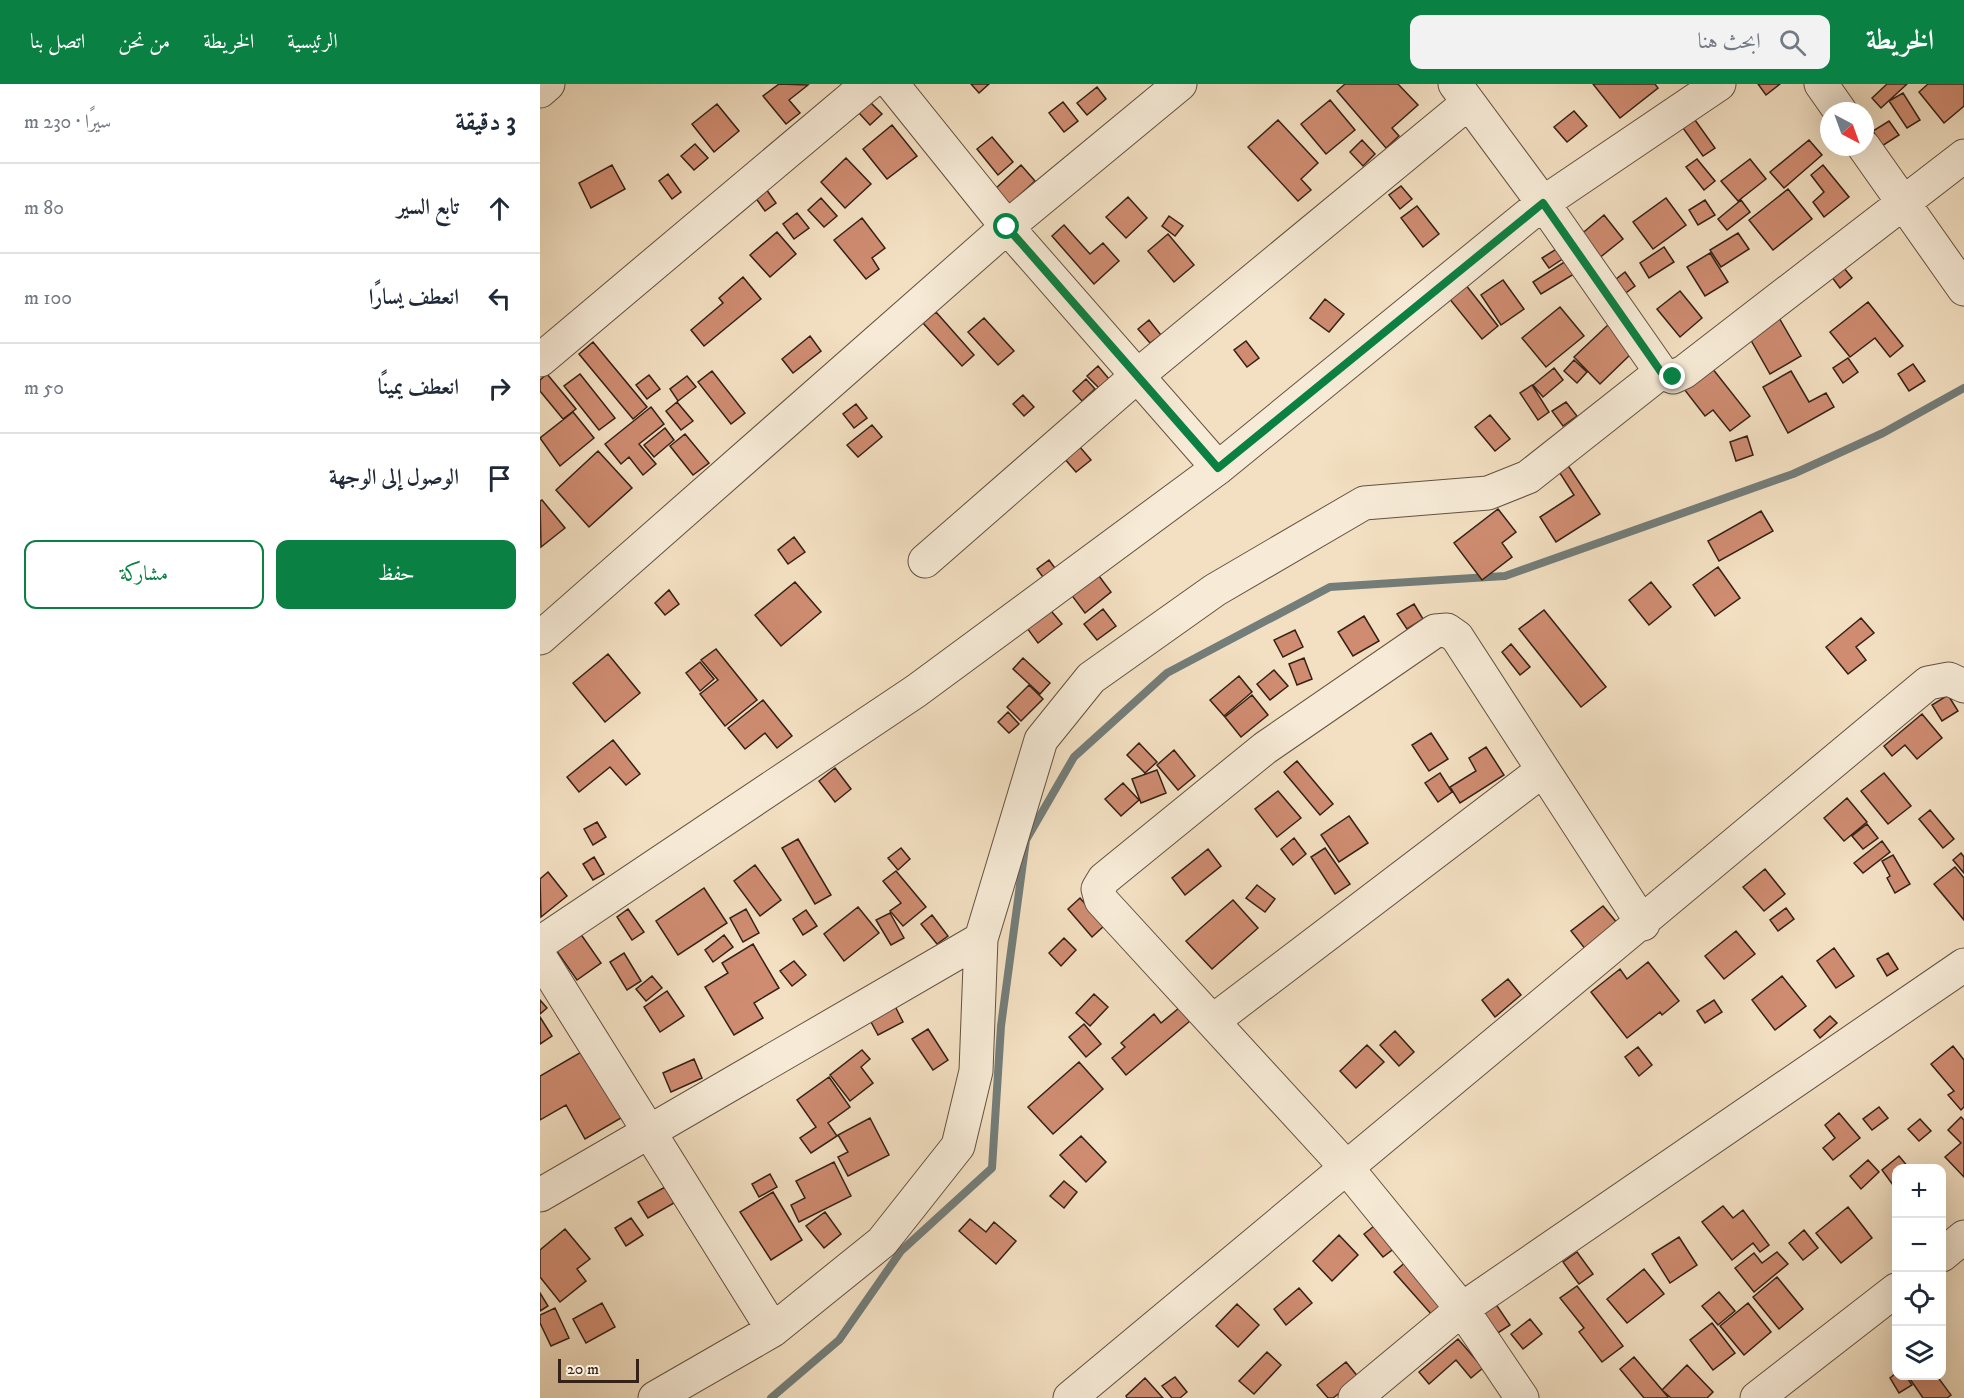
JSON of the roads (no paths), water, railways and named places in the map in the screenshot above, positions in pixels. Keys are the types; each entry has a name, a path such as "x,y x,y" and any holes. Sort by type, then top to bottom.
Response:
{"street":[{"path":"540,91 548,84"},
{"path":"540,360 868,84"},
{"path":"892,84 1007,227 1218,468"},
{"path":"540,638 1007,227 1180,84"},
{"path":"540,943 916,691 1218,468 1543,203 1719,84"},
{"path":"1821,84 1833,102"},
{"path":"924,561 1461,94 1543,203 1661,372 1673,377 1684,372 1964,156"},
{"path":"1870,156 1964,290"},
{"path":"655,1398 773,1330 882,1242 958,1146 976,1071 981,939 1041,740 1091,678 1215,590 1364,503 1488,493 1528,477 1661,372"},
{"path":"1522,1398 1462,1309 1347,1168 1101,900 1098,889 1104,879 1265,748 1435,631 1447,630 1457,637 1643,924"},
{"path":"1070,1398 1643,924 1928,683 1949,679 1964,686"},
{"path":"1213,1021 1543,770"},
{"path":"540,1195 649,1134 981,939"},
{"path":"540,957 773,1330"},
{"path":"1355,1398 1462,1309 1964,965"},
{"path":"1946,1251 1964,1237"},
{"path":"1757,1398 1892,1293"}],"waterway":[{"path":"771,1398 839,1340 901,1251 992,1168 1001,1026 1026,840 1074,757 1167,673 1330,587 1505,576 1793,474 1883,433 1964,388"}]}
